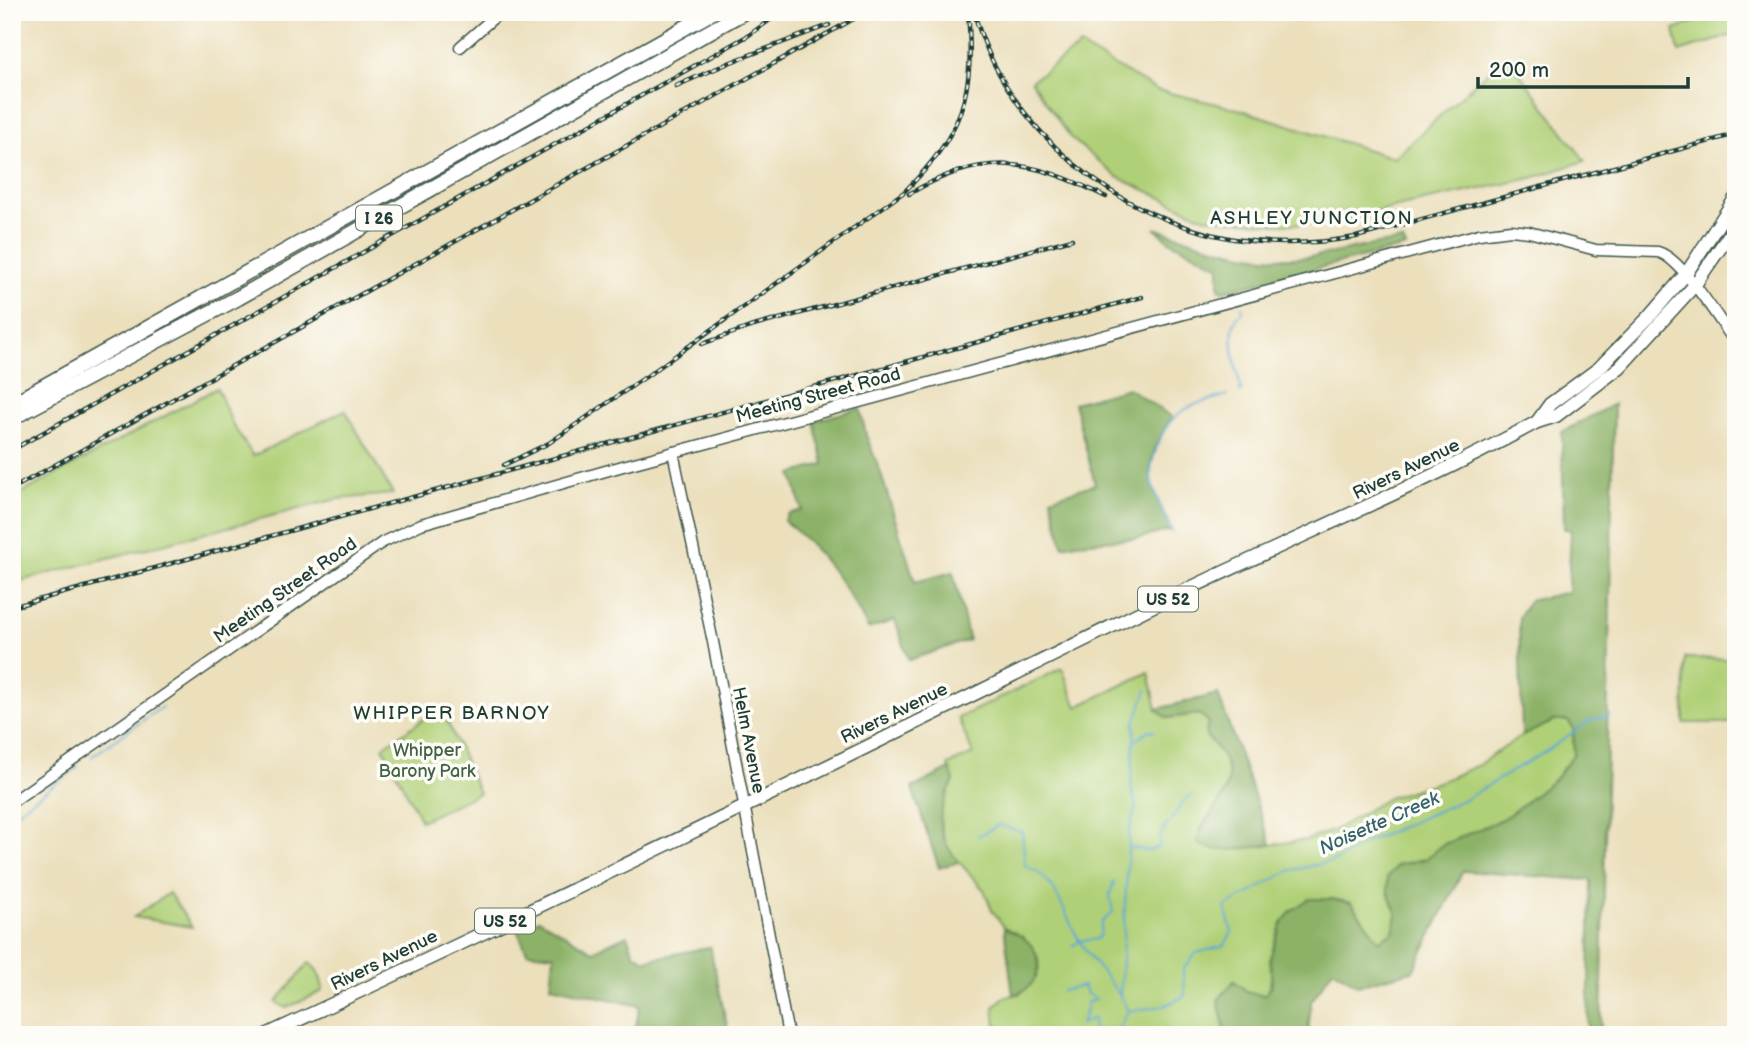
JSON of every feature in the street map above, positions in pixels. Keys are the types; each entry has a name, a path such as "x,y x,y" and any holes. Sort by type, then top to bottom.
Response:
{"highway":[{"name":"I 26","path":"12,404 713,12"},
{"name":"I 26","path":"12,418 238,298 744,12"}],"main road":[{"name":"Rivers Avenue","path":"1537,422 1550,404 1598,368 1620,347 1686,274 1736,197"},
{"name":"Rivers Avenue","path":"266,1035 1174,596 1467,459 1537,422 1556,416 1620,367 1694,286 1736,225"}],"street":[{"path":"460,47 500,12"},
{"name":"Meeting Street Road","path":"12,802 383,542 421,524 673,452 1479,234 1511,230 1529,232 1596,250 1658,253 1671,257 1736,343"},
{"name":"Helm Avenue","path":"673,452 713,642 788,1035"}],"green space":[{"path":"1720,12 1735,12 1736,34 1679,52 1674,30"},
{"path":"1080,46 1157,90 1238,109 1394,158 1506,55 1585,161 1532,178 1328,224 1275,224 1203,217 1117,177 1071,138 1031,81"},
{"path":"1155,228 1230,251 1268,257 1308,257 1403,241 1406,247 1223,291 1219,289 1219,266 1169,241"},
{"path":"217,388 233,425 253,456 345,410 393,494 337,499 12,583 12,498"},
{"path":"1128,388 1172,417 1156,446 1151,462 1154,491 1171,530 1140,538 1063,546 1051,498 1095,484 1074,403"},
{"path":"1614,404 1601,1035 1588,1035 1591,880 1463,871 1413,971 1358,985 1333,969 1311,1002 1308,1035 1226,1034 1218,1000 1234,981 1249,993 1265,995 1272,985 1270,958 1281,925 1291,911 1309,899 1333,899 1351,903 1379,941 1393,932 1397,915 1388,892 1387,877 1397,865 1425,859 1442,845 1505,818 1555,779 1574,754 1573,728 1568,721 1554,721 1522,736 1519,617 1529,601 1568,592 1571,530 1564,529 1562,432"},
{"path":"860,408 866,435 915,582 953,572 969,640 909,660 895,620 868,629 832,570 810,544 784,521 788,514 802,510 792,474 824,464 814,421"},
{"path":"1736,656 1736,744 1732,744 1732,723 1684,723 1685,658 1732,659"},
{"path":"1062,668 1077,707 1149,672 1157,709 1167,718 1200,714 1208,721 1206,736 1226,761 1228,772 1223,795 1199,830 1240,849 1306,840 1333,831 1388,798 1444,780 1476,766 1522,736 1554,721 1568,721 1573,728 1574,754 1555,779 1505,818 1442,845 1425,859 1397,865 1388,892 1397,915 1393,932 1378,941 1351,903 1275,944 1269,988 1265,995 1249,993 1227,1035 1116,1035 1114,1032 1109,1035 1008,1035 996,1024 994,1007 1003,998 1021,993 1025,939 1004,927 992,910 984,890 945,846 939,818 945,797 954,781 948,765 973,754 958,718"},
{"path":"1218,694 1271,844 1224,850 1197,843 1206,821 1225,792 1228,771 1223,758 1206,736 1208,721 1199,714 1167,718 1157,709"},
{"name":"Whipper Barony Park","path":"441,707 479,793 421,821 383,747"},
{"path":"950,769 954,781 944,803 940,823 945,842 959,862 939,868 912,788"},
{"path":"169,893 192,927 134,917"},
{"path":"539,919 593,951 627,935 634,953 645,960 710,947 729,1035 634,1035 640,1006 551,986 554,955 527,952 517,930"},
{"path":"1004,927 1024,938 1032,946 1038,963 1038,971 1030,986 1013,995"},
{"path":"309,963 320,977 323,988 321,992 286,1008 276,1002"}],"waterway":[{"path":"1239,392 1242,391 1232,335 1233,327 1243,312 1242,307"},
{"path":"1172,532 1151,477 1152,464 1161,437 1167,426 1182,411 1228,395"},
{"path":"1128,1011 1120,996 1129,833 1136,805 1131,788 1135,722 1147,690"},
{"path":"91,757 162,707"},
{"name":"Noisette Creek","path":"1115,1035 1128,1011 1164,1006 1185,996 1183,970 1196,953 1224,946 1232,932 1225,907 1289,871 1337,860 1365,843 1467,798 1548,750 1589,721 1609,716"},
{"path":"1135,741 1149,730 1155,732"},
{"path":"12,815 78,767"},
{"path":"1128,847 1149,851 1160,847 1163,830 1183,802 1193,794"},
{"path":"978,836 999,825 1022,832 1025,866 1036,871 1052,887 1083,947 1119,994"},
{"path":"1073,946 1079,941 1097,939 1100,935 1101,923 1113,912 1110,895 1114,881"},
{"path":"1062,991 1083,986 1086,993 1096,999 1087,1003 1080,1024 1094,1018 1093,1032 1106,1029 1114,1034"}],"railway":[{"path":"12,450 749,35 781,12"},
{"path":"12,489 866,12"},
{"path":"504,465 549,443 904,192 940,151 961,111 969,66 968,12"},
{"path":"974,12 989,54 1011,94 1039,130 1072,162 1108,189 1148,212 1191,229 1234,239 1295,243 1356,237 1736,134"},
{"path":"676,86 829,25"},
{"path":"909,194 961,171 1008,165 1055,174 1106,197"},
{"path":"702,344 750,327 1072,239"},
{"path":"12,607 1142,297"}],"district":[{"name":"ASHLEY JUNCTION","path":"1312,217"},
{"name":"WHIPPER BARNOY","path":"452,712"}]}
